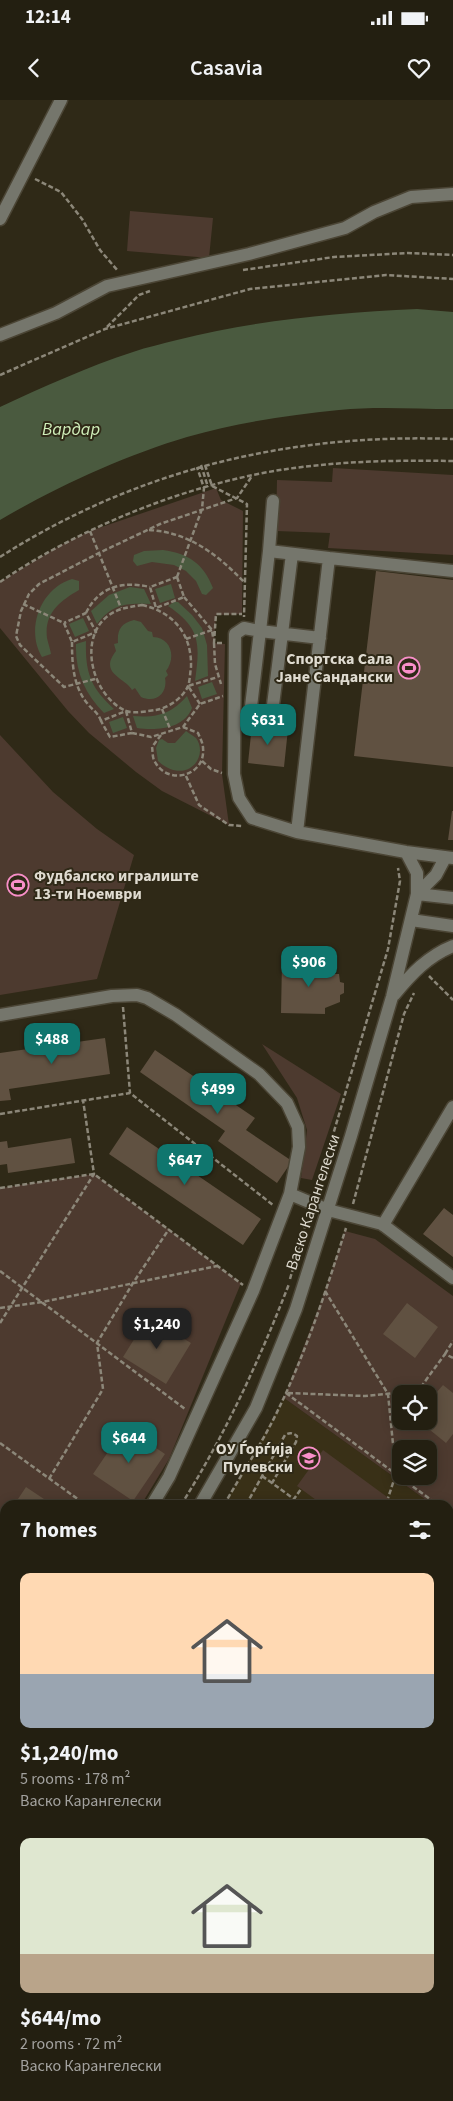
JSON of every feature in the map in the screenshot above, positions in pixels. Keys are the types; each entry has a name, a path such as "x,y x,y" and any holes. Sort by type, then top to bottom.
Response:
{"street":[{"path":"0,219 61,100"},
{"path":"0,335 56,313 107,286 249,254 345,228 374,212 411,197 453,194"},
{"path":"250,715 270,552 273,500"},
{"path":"270,552 453,570"},
{"path":"272,713 292,554"},
{"path":"297,832 329,558"},
{"path":"320,638 244,628 235,634 234,774 239,798 252,818 297,832 449,858 436,875 417,894"},
{"path":"406,852 417,873 417,894"},
{"path":"417,894 453,898"},
{"name":"Васко Карангелески","path":"203,1500 256,1408 296,1309 392,997 417,894"},
{"path":"411,920 453,926"},
{"path":"392,997 428,959 438,952 453,946"},
{"path":"0,1015 122,996 137,995 147,998 176,1015 259,1074 287,1103 298,1126 300,1148 290,1194 253,1291 197,1417 155,1500"},
{"path":"383,1225 453,1107"},
{"path":"290,1194 328,1210 383,1225 453,1278"}],"path":[{"path":"28,166 33,179 62,192 82,219 100,250"},
{"path":"238,271 334,257 408,253 453,256"},
{"path":"0,376 105,329 250,289 386,276 453,279"},
{"path":"105,329 139,295 157,289"},
{"path":"0,557 93,506 203,465 268,451 330,442 402,438 453,439"},
{"path":"0,582 90,530 141,509 212,486 294,468 353,462 453,461"},
{"path":"203,465 212,486 247,504 244,628"},
{"path":"188,686 218,677 212,630 184,597 177,577 202,509 206,488 203,465"},
{"path":"197,467 206,488"},
{"path":"96,679 64,687 18,642 17,631 23,604 29,594 40,584 147,530 236,498 252,476"},
{"path":"90,530 121,608"},
{"path":"147,530 173,534 191,540 219,559 244,583"},
{"path":"64,623 86,613 96,598 112,587 130,584 150,587 177,577"},
{"path":"150,587 156,608"},
{"path":"156,608 184,597"},
{"path":"23,604 64,623 72,642 74,674 77,684 86,702 98,712 110,737 132,733 151,737 171,732 183,726 200,704 226,694"},
{"path":"101,720 126,711 146,712 162,709 176,702 188,686 191,659 186,639 172,618 156,608 142,605 121,608 108,616 96,632 92,664 96,679 104,692 126,711 132,733"},
{"path":"86,613 96,632"},
{"path":"186,639 212,630"},
{"path":"72,642 96,632"},
{"path":"188,686 200,704"},
{"path":"162,709 171,732"},
{"path":"161,735 152,746 153,760 161,771 173,775 186,776 196,770 202,762 204,746 198,733 183,726"},
{"path":"202,762 222,774 234,774"},
{"path":"186,776 199,805 229,825 250,826"},
{"path":"319,1182 388,949 400,881 397,863"},
{"path":"425,980 433,973"},
{"path":"429,976 453,1000"},
{"path":"227,1500 286,1393 325,1291 349,1216 404,1014 417,989"},
{"path":"122,996 130,1093"},
{"path":"0,1114 130,1093 283,1212"},
{"path":"0,1323 94,1174 83,1100"},
{"path":"0,1188 94,1174 253,1291"},
{"path":"185,1500 241,1398 266,1344 289,1282 306,1222"},
{"path":"49,1479 103,1389 97,1343 133,1283 169,1229"},
{"path":"0,1308 42,1302 218,1266"},
{"path":"0,1271 197,1417"},
{"path":"325,1291 388,1394 393,1440"},
{"path":"286,1393 364,1396 418,1391 453,1342"},
{"path":"445,1354 453,1358"},
{"path":"286,1393 392,1471"},
{"path":"249,1500 285,1435 293,1433 297,1436 296,1442 272,1483"},
{"path":"0,1443 79,1500"},
{"path":"262,1476 294,1499 301,1489"},
{"path":"388,1498 392,1485"},
{"path":"411,1485 431,1500"}],"shaded area":[{"path":"130,211 213,218 209,258 127,251"},
{"path":"333,468 453,475 453,555 328,548 330,533 276,531 277,480 332,482"},
{"path":"216,488 221,500 243,511 242,614 216,615 214,643 225,644 222,774 229,825 162,791 89,733 68,711 0,628 0,582 61,545 90,531"},
{"path":"0,735 53,792 97,829 134,855 97,979 0,995"},
{"path":"262,1044 341,1094 312,1180 301,1178 307,1130 297,1098"},
{"path":"94,1174 241,1283 169,1459 144,1500 0,1500 0,1188"},
{"path":"345,1231 375,1239 453,1296 453,1500 426,1500 405,1485 437,1485 437,1440 392,1440 392,1476 284,1398 325,1291"},
{"name":"ОУ Ѓорѓија Пулевски","path":"284,1398 392,1476 392,1485 405,1485 426,1500 227,1500"},
{"path":"323,1450 391,1500 316,1500 297,1486"}],"water":[{"name":"Вардар","path":"417,309 453,312 453,409 382,408 339,410 262,420 206,432 164,444 115,463 67,484 0,520 0,407 99,364 138,350 177,340 237,327 296,318"},
{"path":"163,550 180,554 194,561 205,572 213,588 206,595 202,594 196,581 186,571 174,565 152,562 137,566 133,561 134,555 144,551"},
{"path":"72,579 79,581 79,590 60,603 51,615 48,622 47,638 51,654 42,657 37,646 35,634 39,611 44,600 52,591"},
{"path":"171,584 175,598 160,603 155,589"},
{"path":"130,587 144,589 151,604 128,604 115,608 97,624 91,611 109,595"},
{"path":"178,602 192,615 202,628 207,645 208,676 195,681 198,657 196,638 187,622 168,606"},
{"path":"83,618 89,631 75,637 69,624"},
{"path":"134,620 141,622 148,631 152,632 153,637 164,641 170,650 171,660 166,671 168,675 165,678 165,688 156,698 147,699 141,697 135,688 132,690 115,675 110,665 116,651 114,644 118,643 118,634 121,628 126,623"},
{"path":"86,641 88,671 91,679 100,694 114,709 104,713 91,698 79,673 76,644"},
{"path":"212,682 217,694 202,699 198,687"},
{"path":"187,696 192,708 183,720 161,729 137,728 133,716 163,714 175,707"},
{"path":"123,717 127,728 113,733 109,722"},
{"path":"186,731 196,738 199,746 200,754 197,761 186,770 177,771 168,768 158,761 156,748 159,740 162,739 168,743 175,743"}],"building":[{"name":"Спортска Сала Јане Сандански","path":"376,571 453,580 453,767 354,756"},
{"path":"252,725 288,729 284,767 248,763"},
{"path":"452,811 453,840 448,840"},
{"path":"282,962 325,963 324,968 331,974 339,974 340,982 344,983 344,993 340,995 340,1002 325,1008 325,1014 281,1013"},
{"path":"105,1038 110,1074 9,1089 11,1100 0,1101 0,1053"},
{"path":"155,1050 255,1118 246,1130 292,1161 277,1183 218,1141 225,1131 140,1072"},
{"path":"127,1127 261,1219 243,1245 109,1154"},
{"path":"71,1138 75,1163 8,1173 7,1164 0,1165 0,1142 7,1141 8,1148"},
{"path":"444,1208 453,1215 453,1257 423,1234"},
{"path":"407,1303 438,1327 415,1358 383,1334"},
{"path":"148,1317 191,1343 166,1384 123,1357"},
{"path":"443,1385 453,1393 453,1434 446,1443 430,1430 437,1430 437,1392"},
{"path":"125,1427 165,1454 134,1500 93,1474"},
{"path":"26,1487 46,1500 17,1500"}],"place":[{"name":"Спортска Сала Јане Сандански","path":"409,668"},
{"name":"Фудбалско игралиште 13-ти Ноември","path":"18,885"},
{"name":"ОУ Ѓорѓија Пулевски","path":"309,1458"}]}
